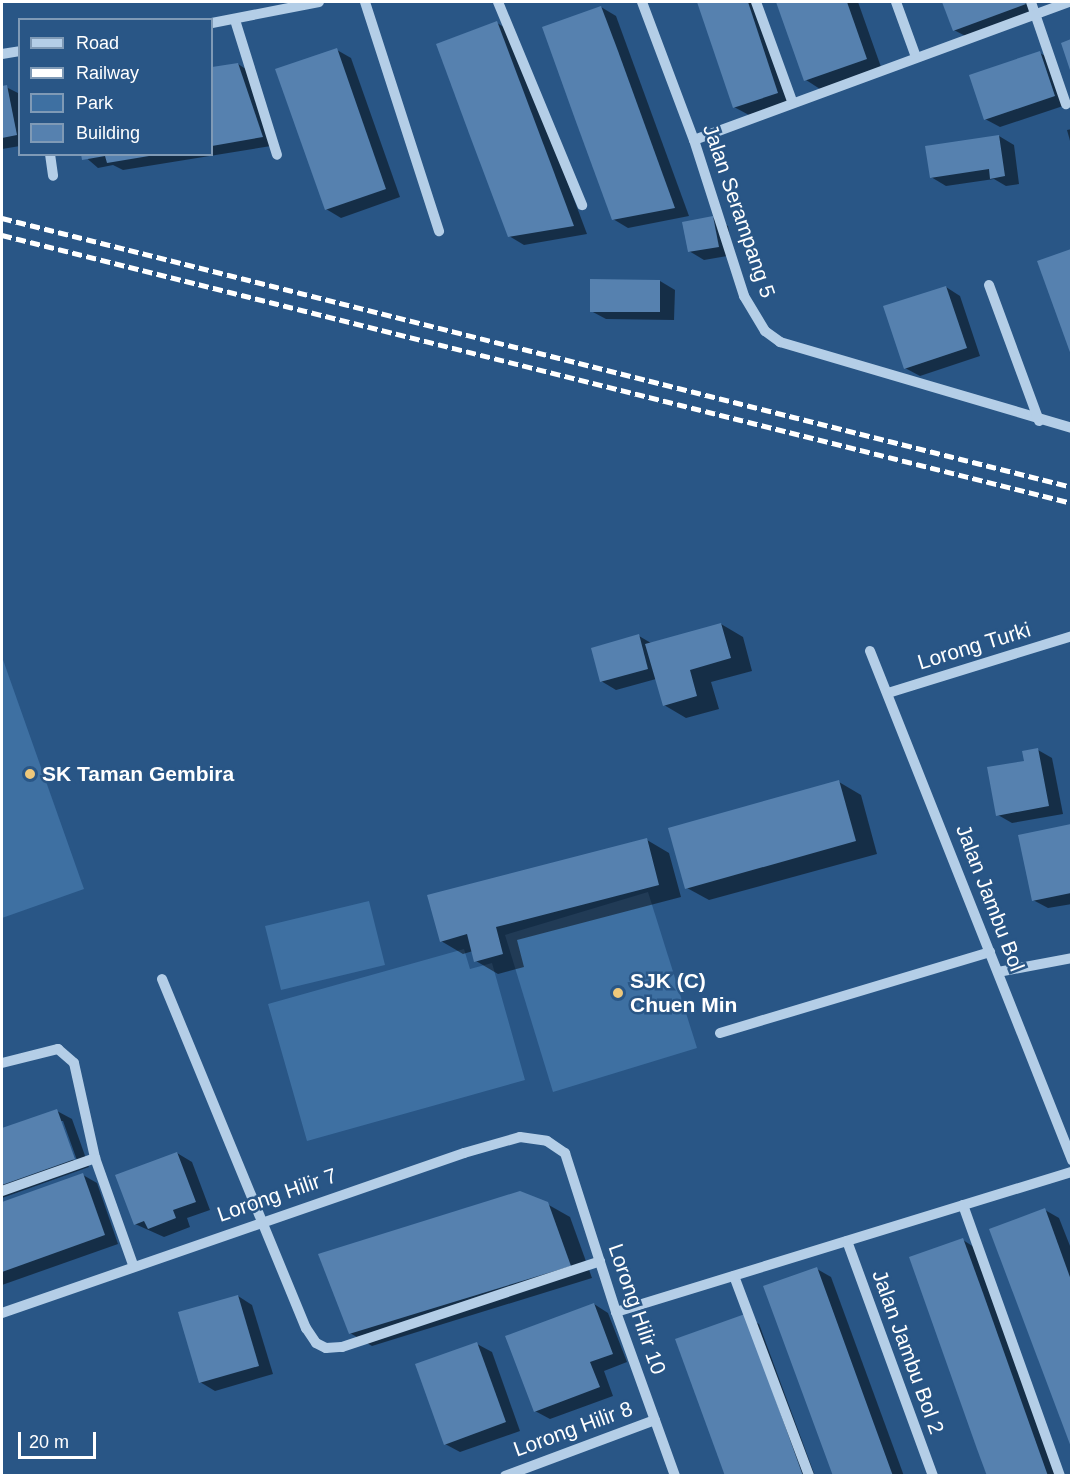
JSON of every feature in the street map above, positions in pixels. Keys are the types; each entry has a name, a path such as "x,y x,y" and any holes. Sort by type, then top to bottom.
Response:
{"street":[{"path":"213,23 319,2"},
{"path":"365,2 439,231"},
{"path":"498,2 582,205"},
{"name":"Jalan Serampang 5","path":"642,2 694,140 744,296 765,331 780,342 1071,428"},
{"path":"756,2 792,101"},
{"path":"896,2 916,57"},
{"path":"1032,2 1066,104"},
{"path":"694,140 792,101 1069,2"},
{"path":"235,20 277,155"},
{"path":"2,54 18,51"},
{"path":"50,156 53,176"},
{"path":"989,285 1039,420"},
{"name":"Lorong Turki","path":"888,693 1071,636"},
{"name":"Jalan Jambu Bol","path":"870,651 1071,1160"},
{"path":"720,1033 990,952"},
{"path":"998,972 1071,958"},
{"path":"162,979 265,1220 306,1328 316,1343 326,1348 342,1347 600,1261"},
{"path":"2,1064 36,1052 58,1049 74,1063 95,1158 133,1265"},
{"name":"Lorong Hilir 7","path":"2,1313 265,1220 520,1137 547,1141 565,1154"},
{"name":"Lorong Hilir 10","path":"565,1154 616,1312 675,1476"},
{"path":"2,1191 95,1158"},
{"path":"616,1312 1071,1172"},
{"path":"963,1205 1060,1476"},
{"name":"Jalan Jambu Bol 2","path":"847,1241 933,1476"},
{"path":"734,1276 809,1476"},
{"name":"Lorong Hilir 8","path":"505,1476 655,1420"}],"green space":[{"path":"2,657 84,889 2,918"},
{"path":"648,892 697,1048 553,1092 505,935"},
{"path":"369,901 385,965 281,990 265,926"},
{"path":"464,949 470,969 492,963 525,1080 307,1141 268,1004"}],"building":[{"path":"697,2 748,2 778,93 733,108"},
{"path":"776,2 847,2 867,59 804,81"},
{"path":"942,2 1025,2 1026,4 953,31"},
{"path":"601,6 675,208 612,220 575,119 542,27"},
{"path":"497,21 574,226 508,237 470,136 436,44"},
{"path":"1071,39 1071,73 1061,43"},
{"path":"337,48 386,189 325,210 275,69"},
{"path":"1040,51 1055,96 984,120 969,75"},
{"path":"238,63 263,137 213,146 213,67"},
{"path":"7,85 17,135 2,138 2,86"},
{"path":"999,135 1005,176 990,179 989,169 930,178 925,146"},
{"path":"81,156 105,156 82,160"},
{"path":"105,156 149,156 107,163"},
{"path":"713,216 719,247 688,252 682,222"},
{"path":"1071,249 1071,355 1037,261"},
{"path":"590,279 660,280 660,312 590,312"},
{"path":"946,286 967,348 904,369 883,306"},
{"path":"721,623 731,658 690,670 697,696 663,706 645,644"},
{"path":"639,634 648,669 600,682 591,648"},
{"path":"1038,748 1049,806 996,816 987,767 1024,761 1022,751"},
{"path":"839,780 856,841 685,889 668,828"},
{"path":"1071,824 1071,893 1032,901 1018,835"},
{"path":"647,838 659,885 496,927 503,954 474,962 467,934 440,942 427,895"},
{"path":"57,1109 75,1159 2,1185 2,1128"},
{"path":"177,1152 196,1202 173,1210 176,1218 148,1229 144,1221 134,1225 115,1175"},
{"path":"83,1173 105,1235 2,1272 2,1202"},
{"path":"520,1191 548,1202 571,1266 349,1334 318,1254"},
{"path":"1045,1208 1071,1280 1071,1447 989,1229"},
{"path":"963,1238 1048,1476 987,1476 977,1449 909,1257"},
{"path":"817,1267 893,1476 833,1476 763,1286"},
{"path":"238,1295 259,1366 199,1383 178,1312"},
{"path":"594,1303 613,1354 590,1362 600,1387 534,1412 505,1336"},
{"path":"745,1314 803,1476 725,1476 675,1339"},
{"path":"477,1342 506,1422 444,1445 415,1364"}],"railway":[{"path":"2,218 1072,487"},
{"path":"2,235 1072,503"}],"place":[{"name":"SK Taman Gembira","path":"30,774"},
{"name":"SJK (C) Chuen Min","path":"618,993"}]}
